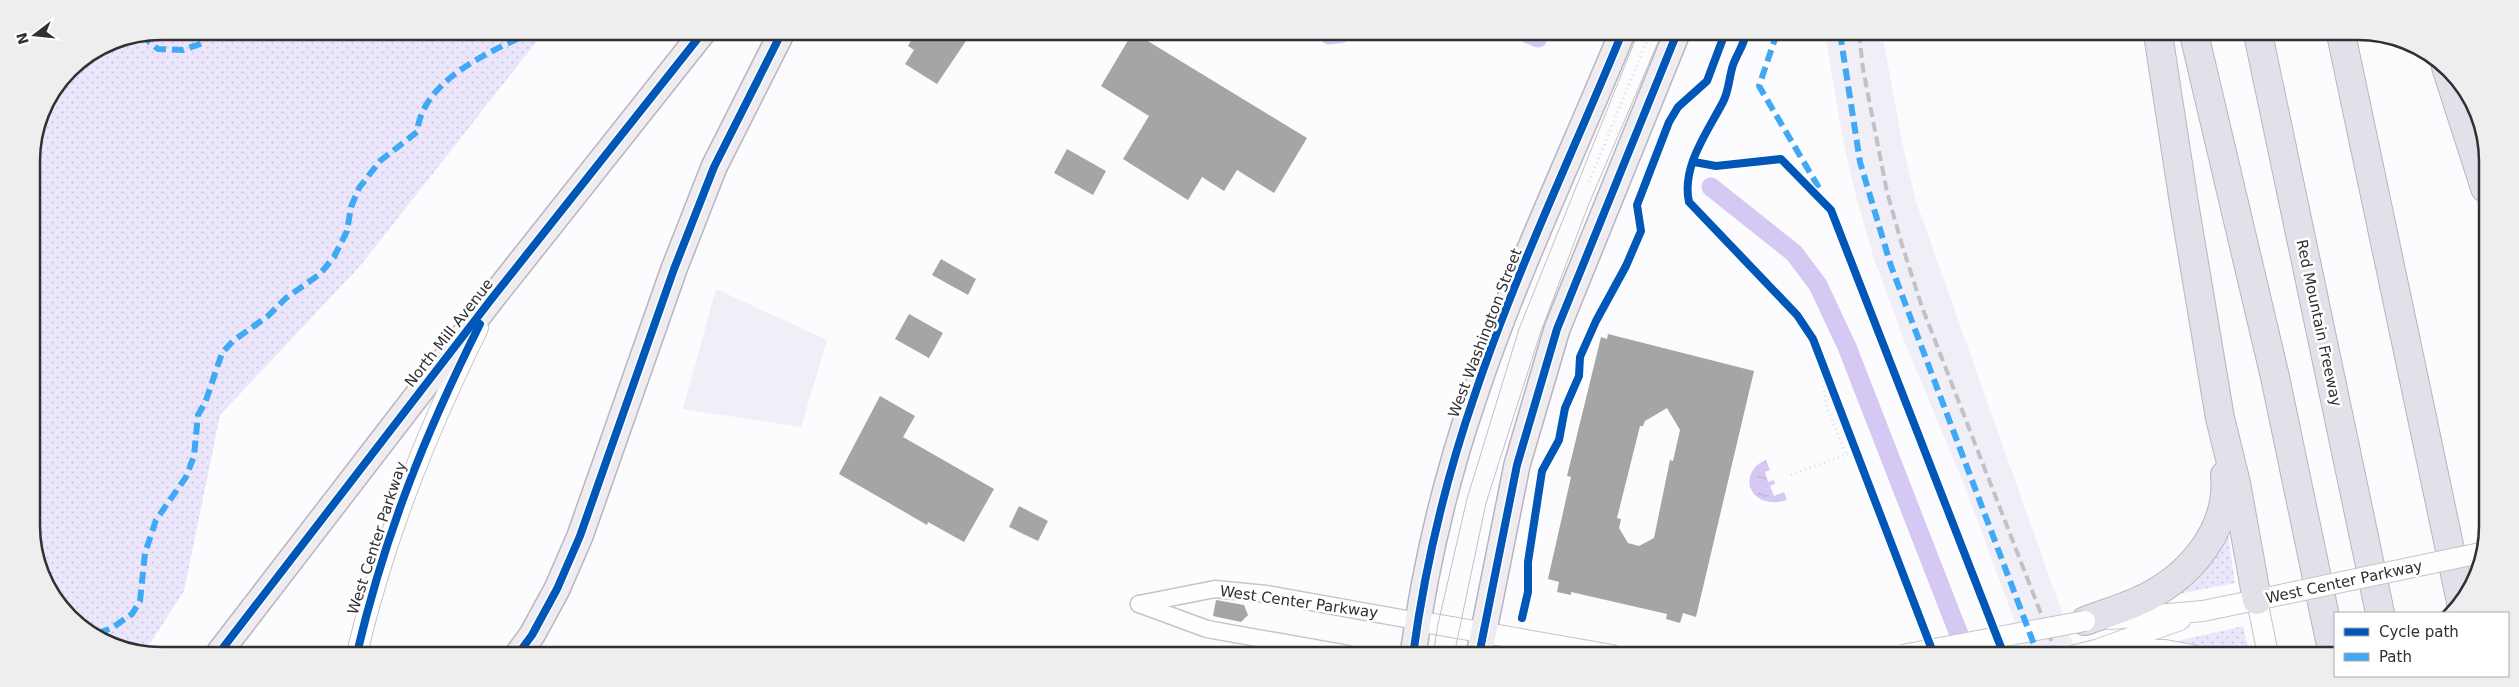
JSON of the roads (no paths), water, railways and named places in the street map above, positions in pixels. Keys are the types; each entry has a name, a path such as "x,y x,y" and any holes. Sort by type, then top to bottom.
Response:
{"highway":[{"path":"2086,620 2132,604 2160,589 2187,570 2208,543 2222,510 2226,484 2220,418 2159,40"},
{"path":"2195,40 2275,377 2332,647"},
{"name":"Red Mountain Freeway","path":"2259,40 2380,612"},
{"path":"2342,40 2459,593"},
{"path":"2452,85 2479,169"},
{"path":"2220,418 2236,483 2257,600"}],"main road":[{"name":"North Mill Avenue","path":"224,647 493,297 697,40"},
{"path":"528,647 557,589 580,536 674,269 714,167 778,40"},
{"name":"West Washington Street","path":"1414,647 1422,589 1477,386 1498,328 1619,40"},
{"path":"1481,643 1517,465 1556,329 1674,40"}],"street":[{"name":"West Center Parkway","path":"358,647 374,584 399,507 435,417 493,297"},
{"name":"West Center Parkway","path":"1944,647 2086,620 2203,611 2476,554"},
{"name":"West Center Parkway","path":"1309,647 1207,629 1139,604 1215,589 1266,594 1418,620 1481,643 1525,647"},
{"path":"2257,600 2266,647"},
{"name":"West Center Parkway","path":"2104,647 2203,611"}],"water":[{"path":"1766,460 1770,470 1765,472 1768,482 1774,480 1775,484 1770,486 1774,496 1784,492 1787,500 1763,501 1751,489 1749,481 1751,473"}],"waterway":[{"path":"1711,187 1794,253 1818,285 1847,347 1964,647"}],"tram line":[{"path":"1434,647 1467,499 1519,329 1635,40"},
{"path":"1456,647 1486,503 1540,334 1588,206 1659,40"}],"railway":[{"path":"1860,40 1863,69 1887,192 1902,245 1922,307 2054,647"}]}
